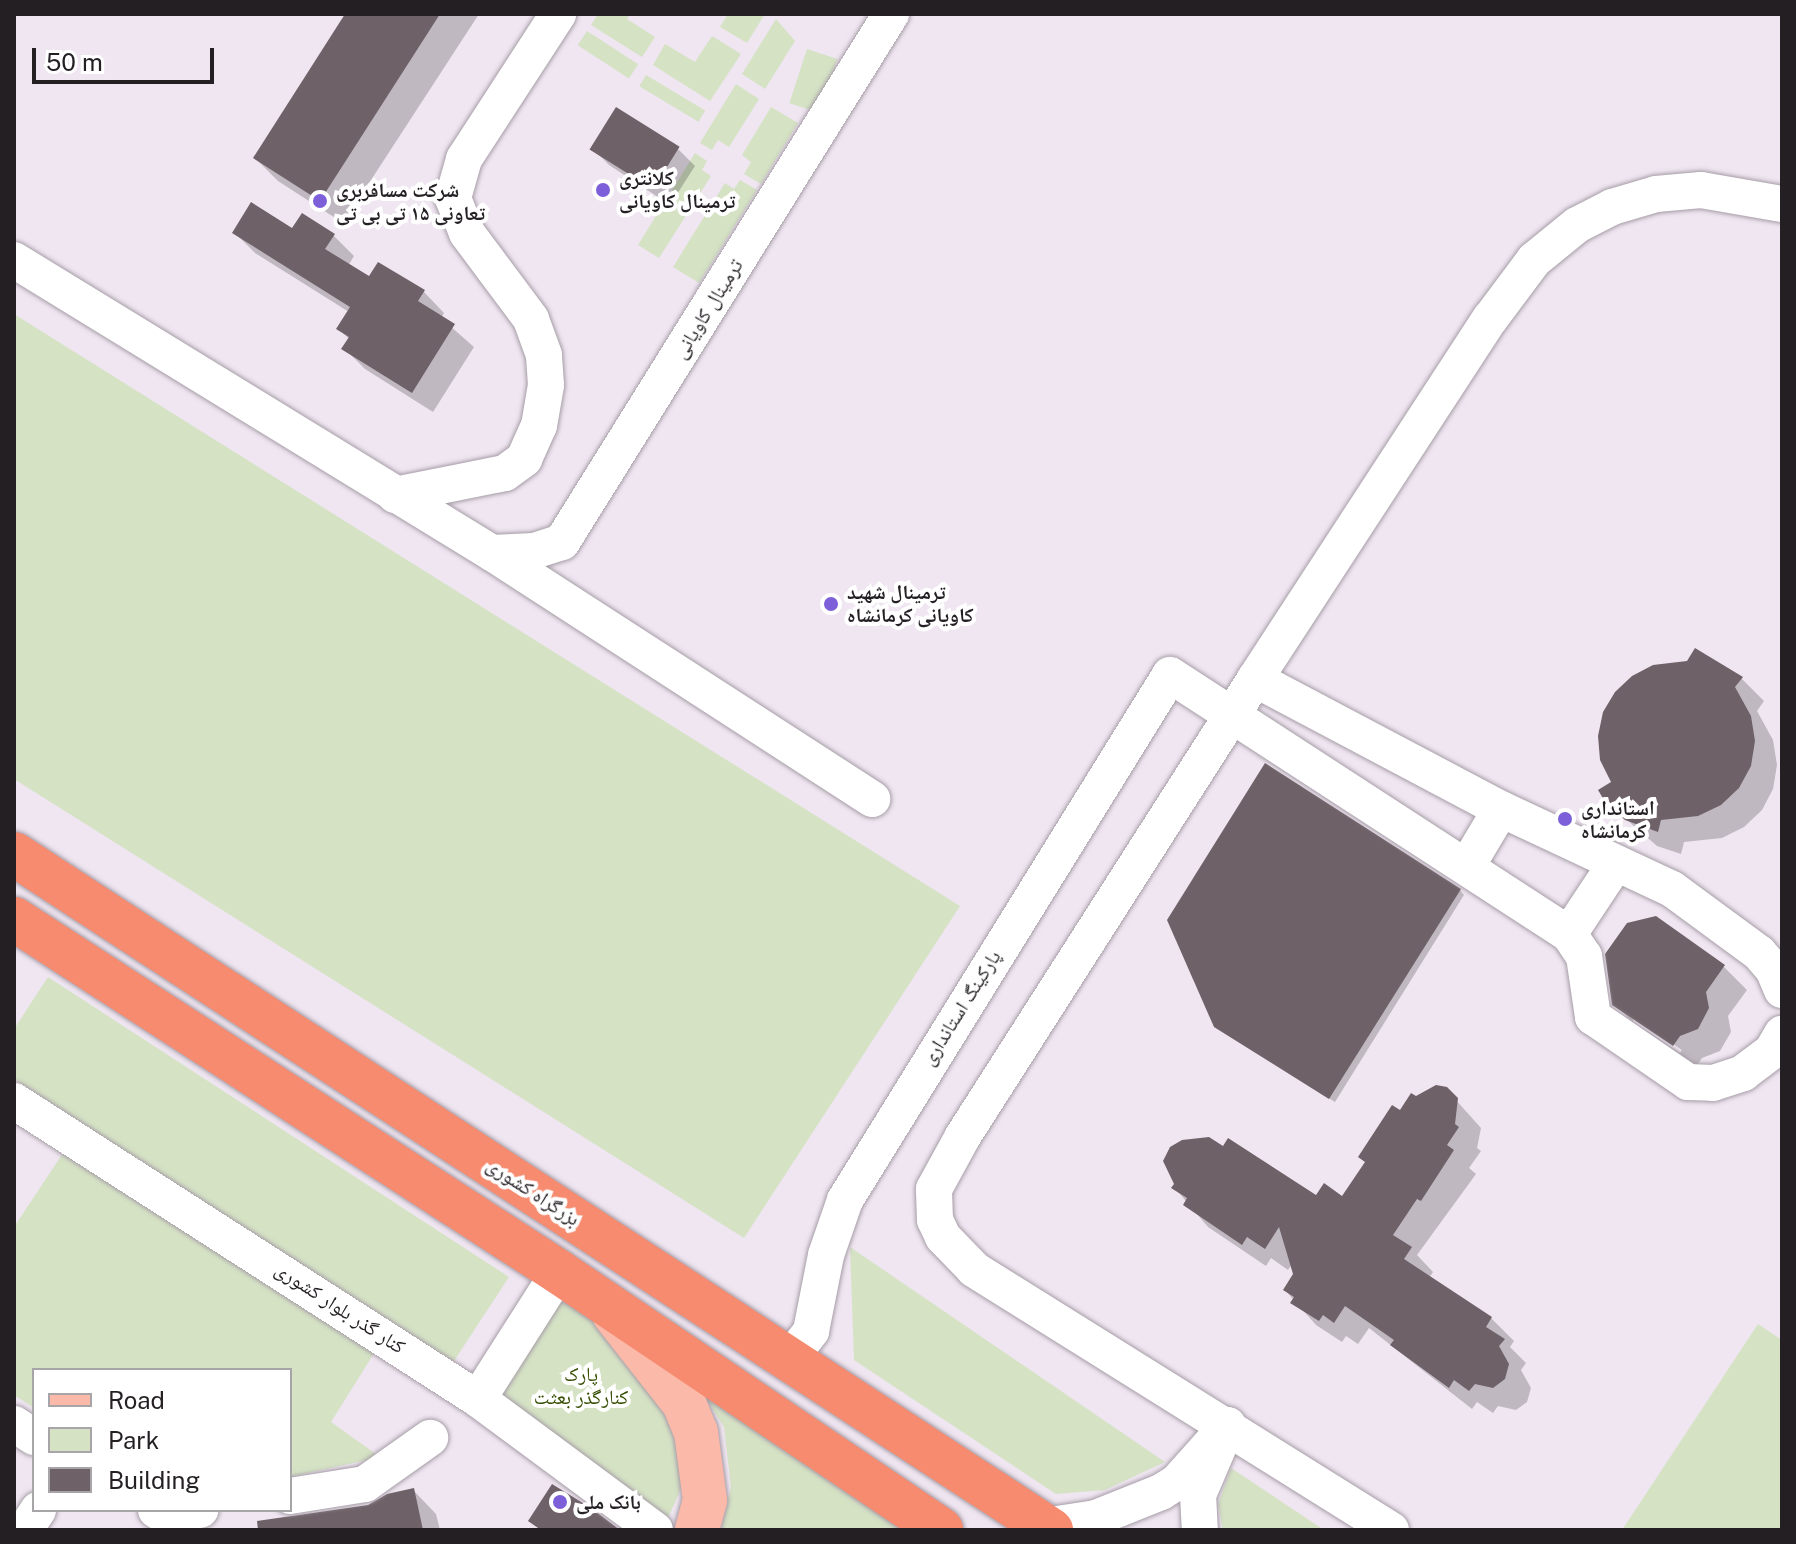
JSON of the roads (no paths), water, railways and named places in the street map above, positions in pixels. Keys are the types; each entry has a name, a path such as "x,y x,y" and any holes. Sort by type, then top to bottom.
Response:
{"highway":[{"name":"بزرگراه کشوری","path":"14,854 791,1357 1047,1528"},
{"path":"18,930 559,1272 941,1530"}],"main road":[{"path":"610,1309 684,1403 696,1432 705,1500 697,1530"}],"street":[{"path":"395,495 505,473 524,459 539,426 546,385 544,355 531,319 467,233 453,198 464,159 558,14"},
{"name":"ترمینال کاویانی","path":"492,553 534,551 562,542 891,14"},
{"path":"1391,1530 1228,1425 974,1269 943,1237 933,1204 934,1189 948,1161 1233,713 1490,319 1522,275 1547,247 1612,207 1656,194 1701,190 1782,204"},
{"path":"14,260 492,553 872,799"},
{"name":"پارکینگ استانداری","path":"791,1357 811,1331 826,1255 845,1200 1170,675 1233,713"},
{"path":"1255,679 1501,809 1672,889 1759,953 1773,969 1782,990"},
{"path":"1233,713 1569,934 1584,956 1593,1017 1688,1082 1713,1083 1743,1073 1772,1051 1782,1034"},
{"path":"1467,866 1501,809"},
{"path":"1569,934 1616,863"},
{"name":"کنار گذر بلوار کشوری","path":"14,1101 478,1399 655,1530"},
{"path":"478,1399 559,1272"},
{"path":"14,1424 32,1436"},
{"path":"1047,1528 1096,1518 1161,1492 1177,1482 1228,1425"},
{"path":"1200,1530 1198,1495 1228,1425"},
{"path":"292,1496 365,1484 430,1438"},
{"path":"25,1530 37,1512"},
{"path":"159,1512 165,1516 188,1512"}],"place":[{"name":"کلانتری ترمینال کاویانی","path":"603,190"},
{"name":"شرکت مسافربری تعاونی ۱۵ تی بی تی","path":"320,201"},
{"name":"ترمینال شهید کاویانی کرمانشاه","path":"831,604"},
{"name":"استانداری کرمانشاه","path":"1565,819"},
{"name":"بانک ملی","path":"560,1502"}],"park label":[{"name":"پارک کنارگذر بعثت","path":"581,1386"}]}
